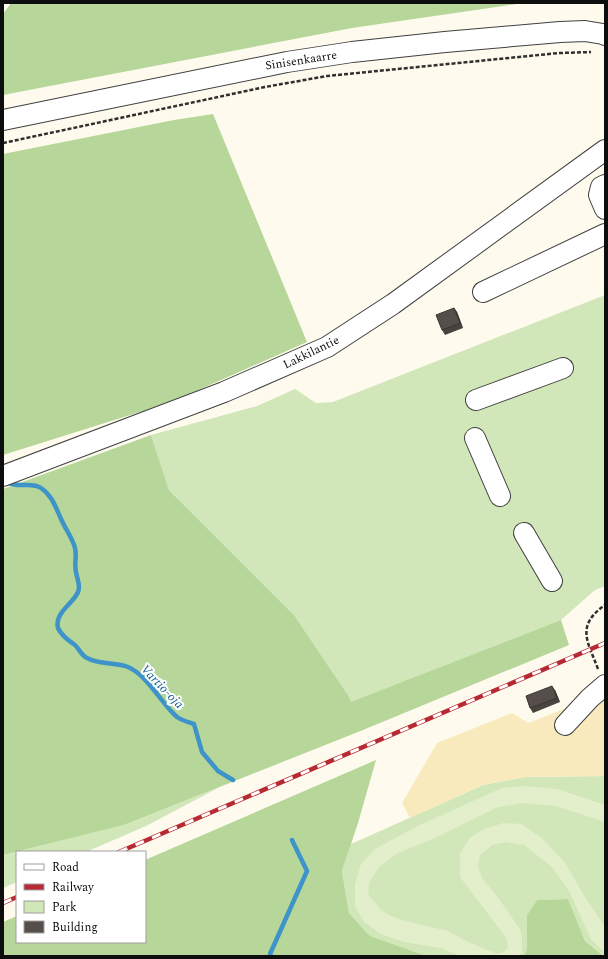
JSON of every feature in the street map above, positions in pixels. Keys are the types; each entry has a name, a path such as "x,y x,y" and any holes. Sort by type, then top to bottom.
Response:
{"street":[{"name":"Sinisenkaarre","path":"3,120 287,62 352,52 560,32 585,31 601,41"},
{"name":"Lakkilantie","path":"3,476 224,392 327,347 393,304 605,150"},
{"path":"605,185 601,187 599,195 605,209"},
{"path":"482,292 605,234"},
{"path":"476,400 563,368"},
{"path":"475,438 500,496"},
{"path":"524,533 552,580"},
{"path":"565,725 590,698 602,678"}],"path":[{"path":"3,143 265,87 327,76 588,51 601,41"},
{"path":"602,678 586,635 588,621 605,605"}],"green space":[{"path":"11,3 524,3 352,28 3,95 3,14"},
{"path":"213,114 307,342 196,391 143,411 3,455 3,154 174,120"},
{"path":"605,295 605,586 595,590 561,620 351,703 348,695 294,615 169,490 151,435 257,406 295,389 316,403 333,402"},
{"path":"151,435 169,490 294,615 348,695 351,702 561,620 569,645 363,730 124,825 3,855 3,489"},
{"path":"376,760 358,823 342,871 349,913 370,936 427,956 3,956 3,922 16,916 16,943 146,943 146,860"},
{"path":"605,776 605,956 585,941 568,899 537,900 527,915 527,949 524,956 427,956 370,936 349,913 342,871 351,844 483,785 525,777"},
{"path":"524,786 557,789 605,805 605,822 556,806 524,803 498,807 435,838 398,853 379,867 369,883 368,894 380,909 389,915 401,920 448,931 468,942 497,954 504,952 508,947 505,936 460,877 460,853 470,838 482,830 503,823 521,824 542,838 565,863 605,927 605,953 591,939 569,891 552,867 524,845 505,842 492,845 480,855 478,867 482,878 520,929 522,952 520,956 460,956 441,948 404,942 381,934 364,922 355,906 355,884 361,864 375,849 418,826 502,788"},
{"path":"220,787 146,826 88,851 19,851 124,825"},
{"path":"16,852 16,882 3,888 3,855"},
{"path":"568,899 585,941 604,956 524,956 527,949 527,915 537,900"}],"sand":[{"path":"605,693 605,776 525,777 483,785 410,818 402,803 437,743 512,713 528,723"}],"building":[{"path":"454,308 460,323 442,330 436,315"},
{"path":"552,686 557,698 530,708 526,696"}],"waterway":[{"name":"Vartio-oja","path":"7,482 16,485 33,485 45,491 54,503 74,545 76,554 75,569 79,589 76,596 61,613 58,623 58,628 61,633 75,645 85,657 97,662 118,664 128,667 142,676 177,717 194,724 202,752 218,771 233,780"},
{"name":"Vartio-oja","path":"271,956 270,954 307,871 292,840"}],"railway":[{"path":"121,851 605,643"},
{"path":"3,903 16,897"}]}
